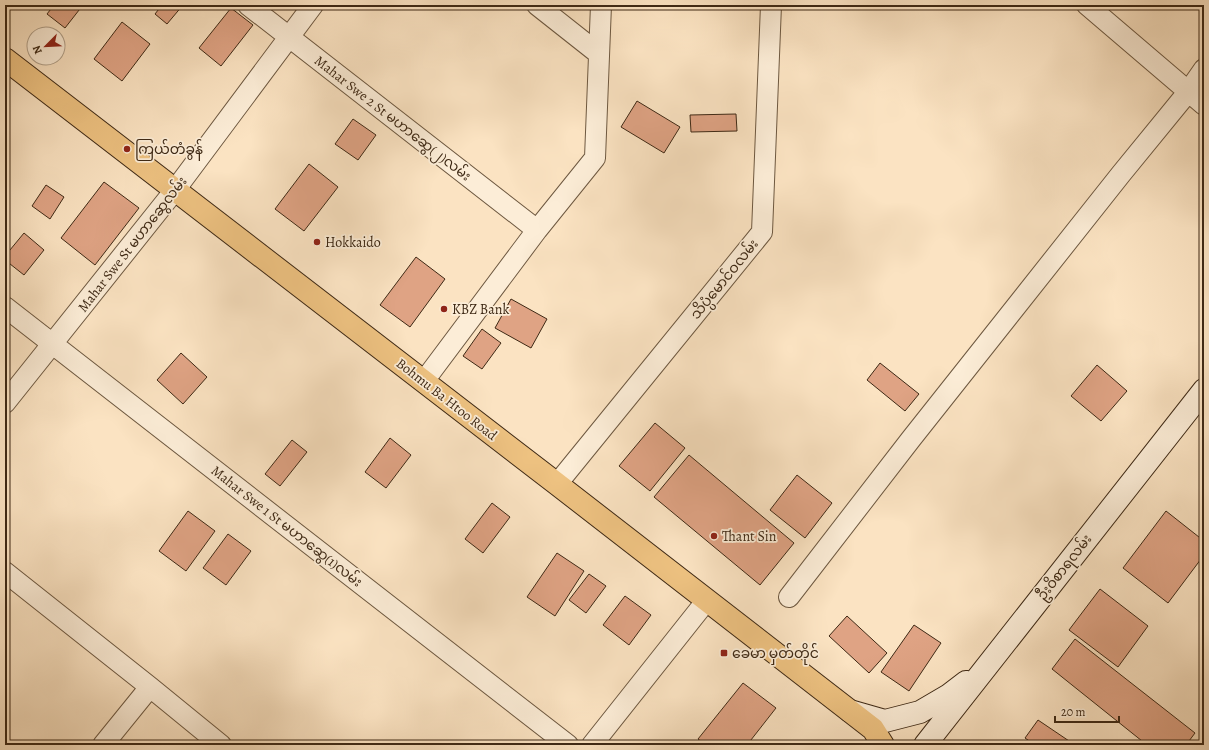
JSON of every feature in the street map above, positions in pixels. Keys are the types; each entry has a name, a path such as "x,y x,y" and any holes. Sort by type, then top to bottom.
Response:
{"main road":[{"name":"Bohmu Ba Htoo Road","path":"5,59 558,484 848,710 873,730 883,745"},
{"name":"ဦးဝိစာရလမ်း","path":"925,745 1204,390"},
{"path":"848,710 885,721 920,712 949,695 989,664"}],"street":[{"name":"Mahar Swe 2 St မဟာဆွေ(၂)လမ်း","path":"248,5 537,230"},
{"name":"Mahar Swe St မဟာဆွေလမ်း","path":"5,403 175,190 313,5"},
{"path":"537,5 599,54"},
{"path":"424,381 537,230 595,158 600,5"},
{"name":"သိပ္ပံမောင်ဝလမ်း","path":"558,484 762,232 771,5"},
{"path":"1087,5 1204,105"},
{"path":"790,597 916,433 1121,174 1188,92 1204,69"},
{"name":"Mahar Swe 1 St မဟာဆွေ(1)လမ်း","path":"5,306 568,745"},
{"path":"5,572 221,745"},
{"path":"592,745 707,600"},
{"path":"103,745 150,687"}],"building":[{"path":"54,5 83,5 66,27 62,26 47,14"},
{"path":"162,5 183,5 167,24 155,14"},
{"path":"231,8 253,25 221,66 199,48"},
{"path":"122,22 150,44 122,81 94,59"},
{"path":"637,101 680,127 664,153 621,127"},
{"path":"736,114 737,131 691,132 690,115"},
{"path":"353,119 376,135 358,160 335,144"},
{"path":"309,164 338,187 304,231 275,209"},
{"path":"104,182 139,208 95,265 61,238"},
{"path":"46,185 64,197 50,219 32,206"},
{"path":"24,233 44,250 24,275 5,260 5,256"},
{"path":"416,257 445,279 410,327 380,305"},
{"path":"511,299 547,319 531,348 495,328"},
{"path":"482,329 501,343 482,369 463,356"},
{"path":"181,353 207,377 183,404 157,380"},
{"path":"880,363 919,394 905,411 867,380"},
{"path":"1097,365 1127,391 1101,421 1071,396"},
{"path":"655,423 685,448 650,491 619,466"},
{"path":"390,438 411,455 386,488 365,472"},
{"path":"292,440 307,452 280,486 265,474"},
{"path":"689,455 794,543 760,585 654,497"},
{"path":"797,475 832,503 805,538 770,510"},
{"path":"492,503 510,517 483,553 465,539"},
{"path":"188,511 215,531 186,571 159,551"},
{"path":"1166,511 1204,541 1204,555 1168,603 1123,568"},
{"path":"228,534 251,551 226,585 203,568"},
{"path":"557,553 584,571 555,616 527,597"},
{"path":"589,574 606,586 586,613 569,600"},
{"path":"1100,589 1148,626 1118,667 1069,630"},
{"path":"625,596 651,615 629,645 603,625"},
{"path":"847,616 887,653 869,673 829,636"},
{"path":"914,625 941,643 909,691 881,672"},
{"path":"1075,639 1195,733 1186,745 1147,745 1052,669"},
{"path":"743,683 776,708 747,745 706,745 698,739"},
{"path":"1038,720 1075,745 1035,745 1025,738"}],"place":[{"name":"ကြယ်တံခွန်","path":"127,149"},
{"name":"Hokkaido","path":"317,242"},
{"name":"KBZ Bank","path":"444,309"},
{"name":"Thant Sin","path":"714,536"},
{"name":"ခေမာ မှတ်တိုင်","path":"724,653"}]}
